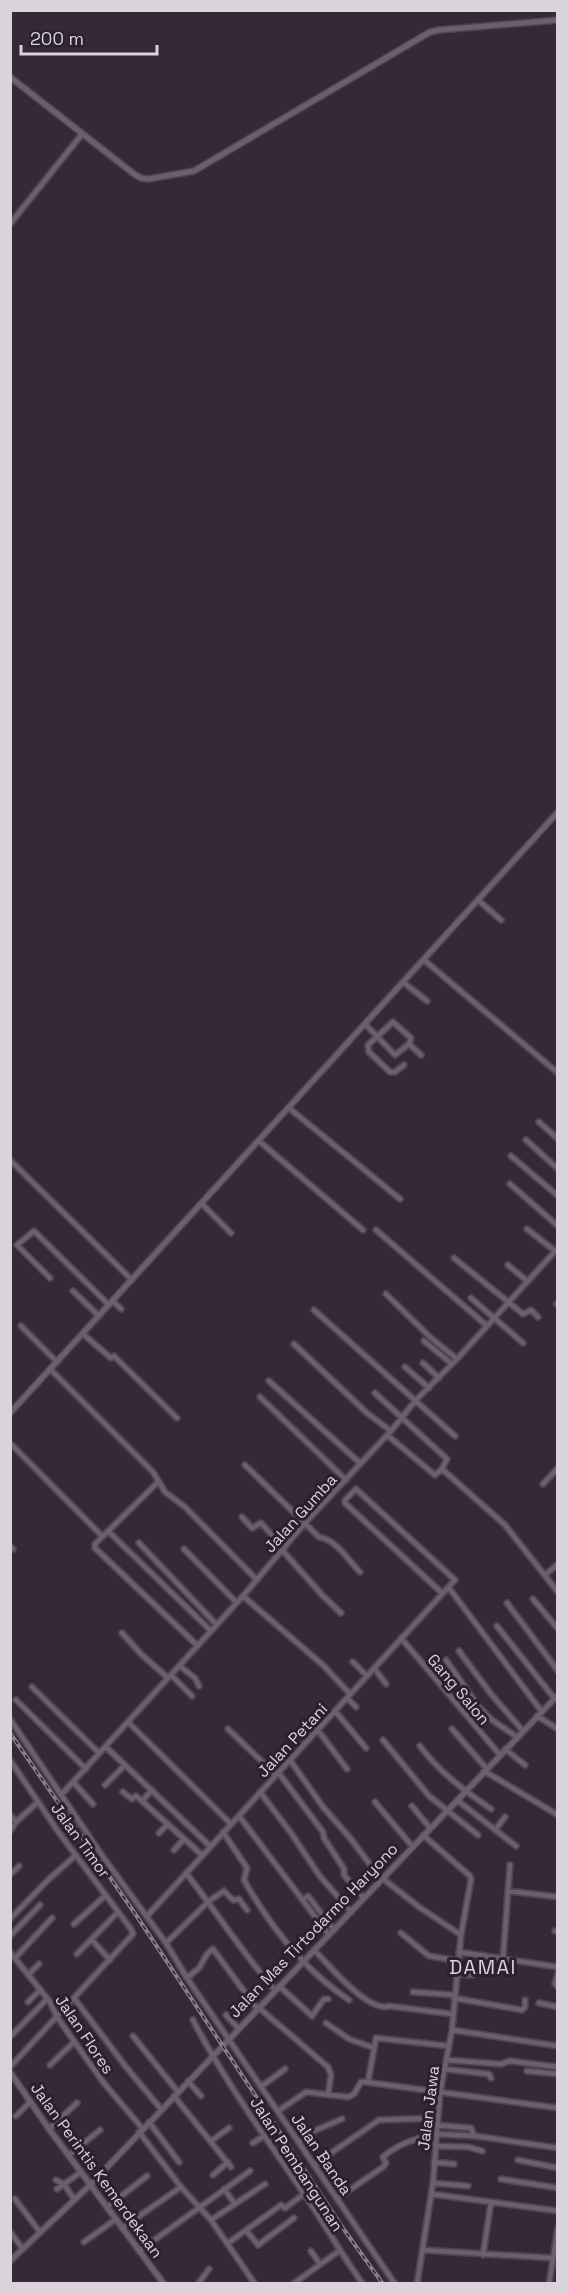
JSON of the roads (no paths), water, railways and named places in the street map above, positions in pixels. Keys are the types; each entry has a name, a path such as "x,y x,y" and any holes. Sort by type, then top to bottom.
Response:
{"street":[{"path":"10,77 141,178 194,171 430,32 558,20"},
{"path":"10,224 82,134"},
{"path":"10,1413 558,812"},
{"path":"478,900 501,920"},
{"path":"424,960 558,1073"},
{"path":"403,982 428,1001"},
{"path":"365,1024 378,1037 395,1055 409,1044 411,1038 393,1022 378,1037 368,1045 369,1052 390,1072 395,1072 404,1065"},
{"path":"409,1044 421,1055"},
{"path":"289,1108 400,1199"},
{"path":"539,1122 558,1139"},
{"path":"526,1140 558,1169"},
{"path":"259,1141 363,1230"},
{"path":"511,1156 558,1197"},
{"path":"10,1160 132,1280"},
{"path":"510,1184 558,1226"},
{"path":"202,1204 231,1233"},
{"path":"527,1229 556,1250"},
{"path":"376,1230 486,1325"},
{"path":"50,1278 17,1245 34,1231 111,1303 121,1309"},
{"name":"Jalan Gumba","path":"61,1795 243,1596 305,1523 389,1433 416,1400 457,1359 556,1250"},
{"path":"454,1258 523,1314 531,1310 538,1317"},
{"path":"508,1265 527,1281"},
{"path":"73,1291 99,1316"},
{"path":"386,1294 430,1337 457,1359"},
{"path":"471,1298 523,1342"},
{"path":"314,1310 455,1436"},
{"path":"21,1326 57,1362"},
{"path":"83,1334 111,1358 114,1356 177,1418"},
{"path":"424,1341 452,1364"},
{"path":"294,1344 435,1475 448,1460 403,1416 375,1393"},
{"path":"423,1363 439,1378"},
{"path":"405,1367 429,1388"},
{"path":"51,1369 153,1472 165,1492 185,1507 257,1580"},
{"path":"269,1381 360,1463"},
{"path":"260,1397 346,1480"},
{"path":"10,1443 102,1536"},
{"path":"245,1465 319,1537 326,1538 337,1546 360,1572"},
{"path":"543,1484 558,1468"},
{"path":"442,1469 505,1525 558,1592"},
{"path":"158,1482 102,1536 95,1544 96,1549 198,1646"},
{"path":"341,1486 349,1495 345,1503 442,1593"},
{"name":"Jalan Petani","path":"147,1916 455,1580 358,1489 349,1495"},
{"path":"242,1517 252,1528 261,1523 323,1596 341,1613"},
{"path":"108,1532 211,1631"},
{"path":"139,1543 216,1624"},
{"path":"184,1549 236,1602"},
{"path":"545,1575 557,1565"},
{"path":"449,1588 539,1714 558,1729"},
{"path":"243,1596 324,1666 356,1707"},
{"path":"533,1599 558,1629"},
{"path":"507,1603 558,1671"},
{"path":"497,1626 556,1697"},
{"path":"122,1633 141,1654 192,1696"},
{"name":"Gang Salon","path":"401,1638 500,1755"},
{"path":"459,1651 491,1694 523,1731"},
{"path":"446,1660 479,1707 492,1720 517,1737"},
{"path":"353,1662 367,1676"},
{"path":"180,1666 195,1678 199,1686"},
{"path":"374,1668 386,1684"},
{"path":"32,1687 99,1753"},
{"name":"Jalan Mas Tirtodarmo Haryono","path":"10,2260 90,2185 140,2130 556,1697"},
{"path":"16,1700 86,1769"},
{"path":"335,1711 366,1748"},
{"path":"10,1719 166,1943 187,1978 229,2038"},
{"path":"128,1722 231,1824"},
{"path":"228,1729 277,1774 312,1816 344,1869 344,1875 364,1898"},
{"path":"453,1729 485,1770 558,1815"},
{"path":"317,1730 347,1769"},
{"path":"383,1740 429,1796 478,1835"},
{"path":"420,1746 440,1769 465,1791 491,1809"},
{"path":"106,1747 210,1846"},
{"path":"505,1749 525,1764"},
{"name":"Jalan Timor","path":"10,1760 133,1934 110,1960"},
{"path":"290,1760 323,1807 382,1878 426,1913 461,1935"},
{"path":"105,1785 125,1765"},
{"path":"74,1783 93,1804"},
{"path":"142,1801 152,1790"},
{"path":"123,1792 132,1799"},
{"path":"260,1792 319,1875 351,1912"},
{"path":"127,1804 136,1796 202,1855"},
{"path":"458,1800 516,1846"},
{"path":"10,1831 16,1822 38,1802"},
{"path":"375,1802 412,1846"},
{"path":"158,1815 168,1805"},
{"path":"412,1806 430,1828"},
{"path":"312,1816 323,1807"},
{"path":"10,1815 16,1822"},
{"path":"239,1816 329,1935"},
{"path":"495,1830 505,1817"},
{"path":"175,1830 184,1821"},
{"path":"159,1833 168,1824"},
{"path":"223,1832 246,1865 247,1873 244,1880 256,1901 302,1962 350,2000"},
{"name":"Jalan Jawa","path":"417,2283 433,2183 436,2125 452,2030 461,1935 471,1880 470,1876 423,1835"},
{"path":"174,1850 184,1839"},
{"path":"10,1919 76,1855"},
{"path":"503,1958 510,1865"},
{"path":"10,1875 19,1866"},
{"path":"186,1873 209,1901 250,1960 277,1988 312,2016 324,1999 328,1999"},
{"path":"508,1890 558,1897"},
{"path":"166,1943 209,1901 224,1891 233,1900 240,1899 247,1910"},
{"path":"74,1924 106,1895"},
{"path":"302,1900 308,1896 334,1930"},
{"path":"10,1936 39,1905"},
{"path":"77,1954 118,1912"},
{"path":"15,1958 52,1918"},
{"path":"401,1933 429,1956 459,1961"},
{"path":"10,2067 110,1960 92,1940"},
{"path":"187,1978 199,1968 207,1954 213,1949 257,2008 328,2067 331,2075 328,2095"},
{"path":"314,1950 346,1982 382,2008 389,2006 452,2014"},
{"name":"Jalan Flores","path":"10,1952 47,1999 103,2082 181,2187 211,2220 255,2283"},
{"path":"459,1952 558,1967"},
{"path":"28,1975 39,1964"},
{"path":"558,1973 555,1984 558,1987"},
{"path":"458,1974 472,1976"},
{"path":"28,2002 40,1990"},
{"path":"413,1992 454,1996 522,2010 525,2007 525,2000"},
{"path":"74,1998 161,2109"},
{"path":"10,2037 47,1999"},
{"path":"539,2002 558,2007"},
{"path":"226,2015 238,2028"},
{"name":"Jalan Pembangunan","path":"193,2020 212,2057 304,2194 339,2251 363,2283"},
{"path":"326,2023 349,2039 374,2048"},
{"path":"452,2030 558,2046"},
{"path":"133,2036 229,2165 213,2175"},
{"path":"368,2082 378,2037 449,2046"},
{"name":"Jalan Banda","path":"229,2038 395,2283"},
{"path":"50,2065 74,2042"},
{"path":"446,2060 501,2064 510,2061 558,2067"},
{"path":"262,2086 285,2069"},
{"path":"444,2069 489,2074 491,2079"},
{"path":"527,2071 558,2074"},
{"name":"Jalan Perintis Kemerdekaan","path":"10,2072 162,2283"},
{"path":"189,2081 201,2096"},
{"path":"278,2110 306,2092 348,2097 354,2094 362,2082 558,2108"},
{"path":"16,2116 30,2102"},
{"path":"49,2129 77,2103"},
{"path":"315,2164 379,2120 438,2118"},
{"path":"300,2142 314,2131 342,2119"},
{"path":"148,2122 179,2162"},
{"path":"436,2125 471,2128 474,2136"},
{"path":"211,2141 229,2128"},
{"path":"69,2155 100,2130"},
{"path":"436,2134 474,2136 558,2148"},
{"path":"458,2146 459,2135"},
{"path":"253,2142 264,2136"},
{"path":"338,2198 383,2167 386,2163 383,2157 392,2150 404,2143 423,2137"},
{"path":"435,2146 458,2146 482,2151"},
{"path":"518,2160 558,2168"},
{"path":"434,2162 454,2164"},
{"path":"140,2251 250,2171"},
{"path":"57,2189 81,2172"},
{"path":"107,2207 147,2176"},
{"path":"501,2179 558,2187"},
{"path":"56,2180 64,2184 74,2199"},
{"path":"433,2183 468,2186"},
{"path":"211,2220 265,2184"},
{"path":"123,2228 181,2187"},
{"path":"224,2189 235,2204"},
{"path":"228,2243 281,2205 285,2208 304,2194"},
{"path":"431,2194 558,2211"},
{"path":"15,2199 40,2232"},
{"path":"483,2254 491,2202"},
{"path":"246,2230 258,2245 294,2218"},
{"path":"84,2242 116,2219"},
{"path":"549,2283 558,2228"},
{"path":"10,2232 23,2249"},
{"path":"423,2250 552,2258"},
{"path":"311,2251 320,2264"},
{"path":"293,2283 339,2251"},
{"path":"198,2283 209,2269"}],"railway":[{"path":"10,1733 136,1915 345,2231 383,2284"}],"district":[{"name":"DAMAI","path":"483,1967"}]}
